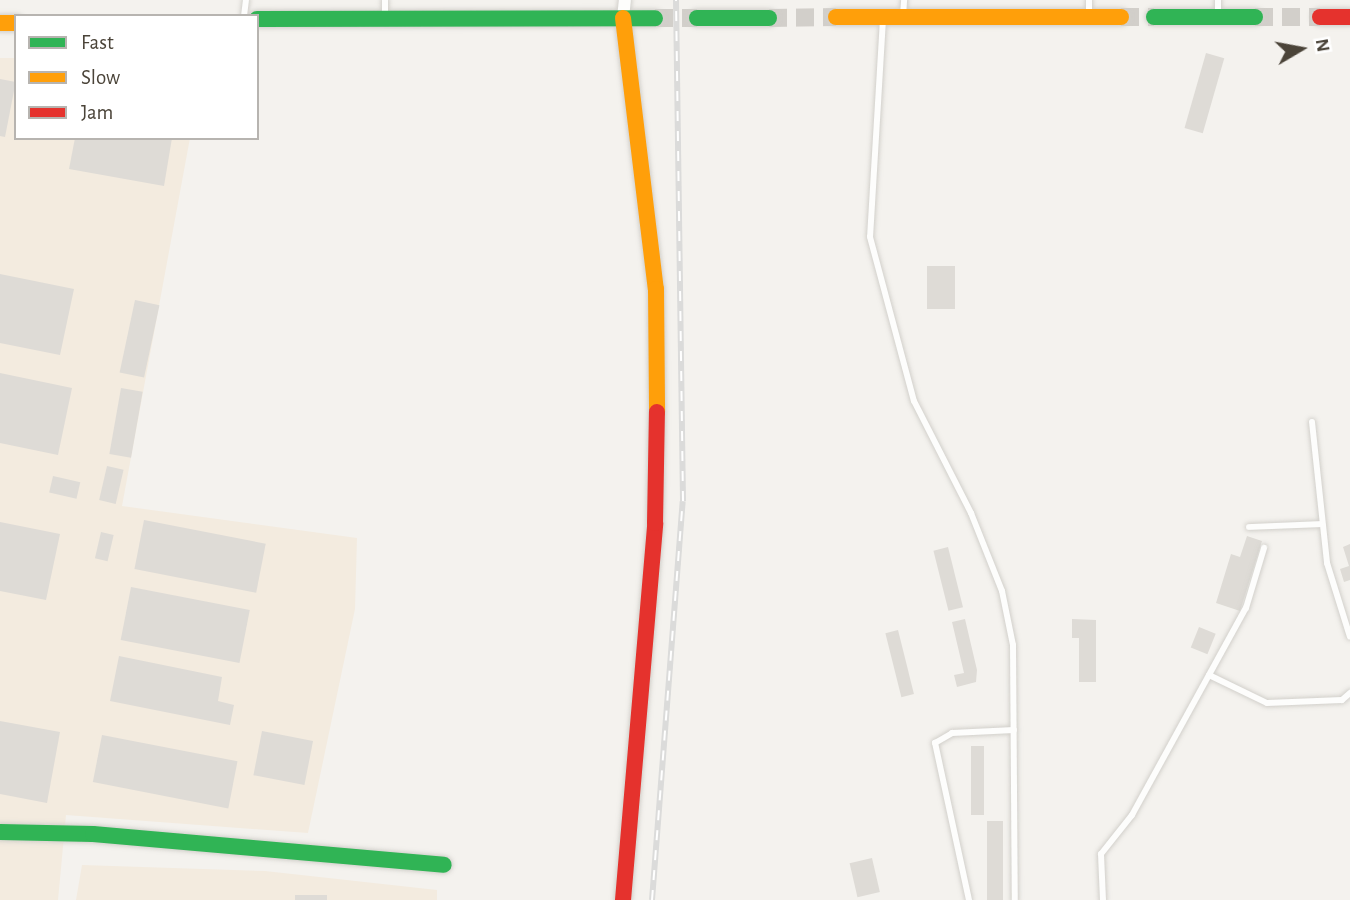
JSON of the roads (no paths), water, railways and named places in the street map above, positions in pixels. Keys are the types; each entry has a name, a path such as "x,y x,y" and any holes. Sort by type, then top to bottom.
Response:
{"street":[{"path":"623,900 655,523 657,416 656,289 623,18 625,0"},
{"path":"836,18 1121,17"},
{"path":"1153,17 1255,17"},
{"path":"1320,17 1350,17"},
{"path":"259,19 655,18"},
{"path":"696,18 769,18"},
{"path":"0,832 93,834 444,865"}],"lane":[{"path":"385,0 385,18"},
{"path":"903,17 904,0"},
{"path":"1088,0 1089,17"},
{"path":"1218,0 1218,17"},
{"path":"883,17 870,237 914,401 971,513 1002,591 1013,645 1015,900"},
{"path":"1312,422 1320,524 1350,637"},
{"path":"1249,527 1320,524"},
{"path":"1103,900 1101,854 1132,815 1246,608 1264,548"},
{"path":"1209,675 1267,703 1342,701 1350,693"},
{"path":"969,900 935,743 952,733 1014,730"}],"tunnel":[{"path":"769,18 836,17"},
{"path":"1121,17 1154,17"},
{"path":"1255,17 1320,17"},
{"path":"655,18 697,18"}],"railway":[{"path":"652,900 683,501 676,0"}]}
